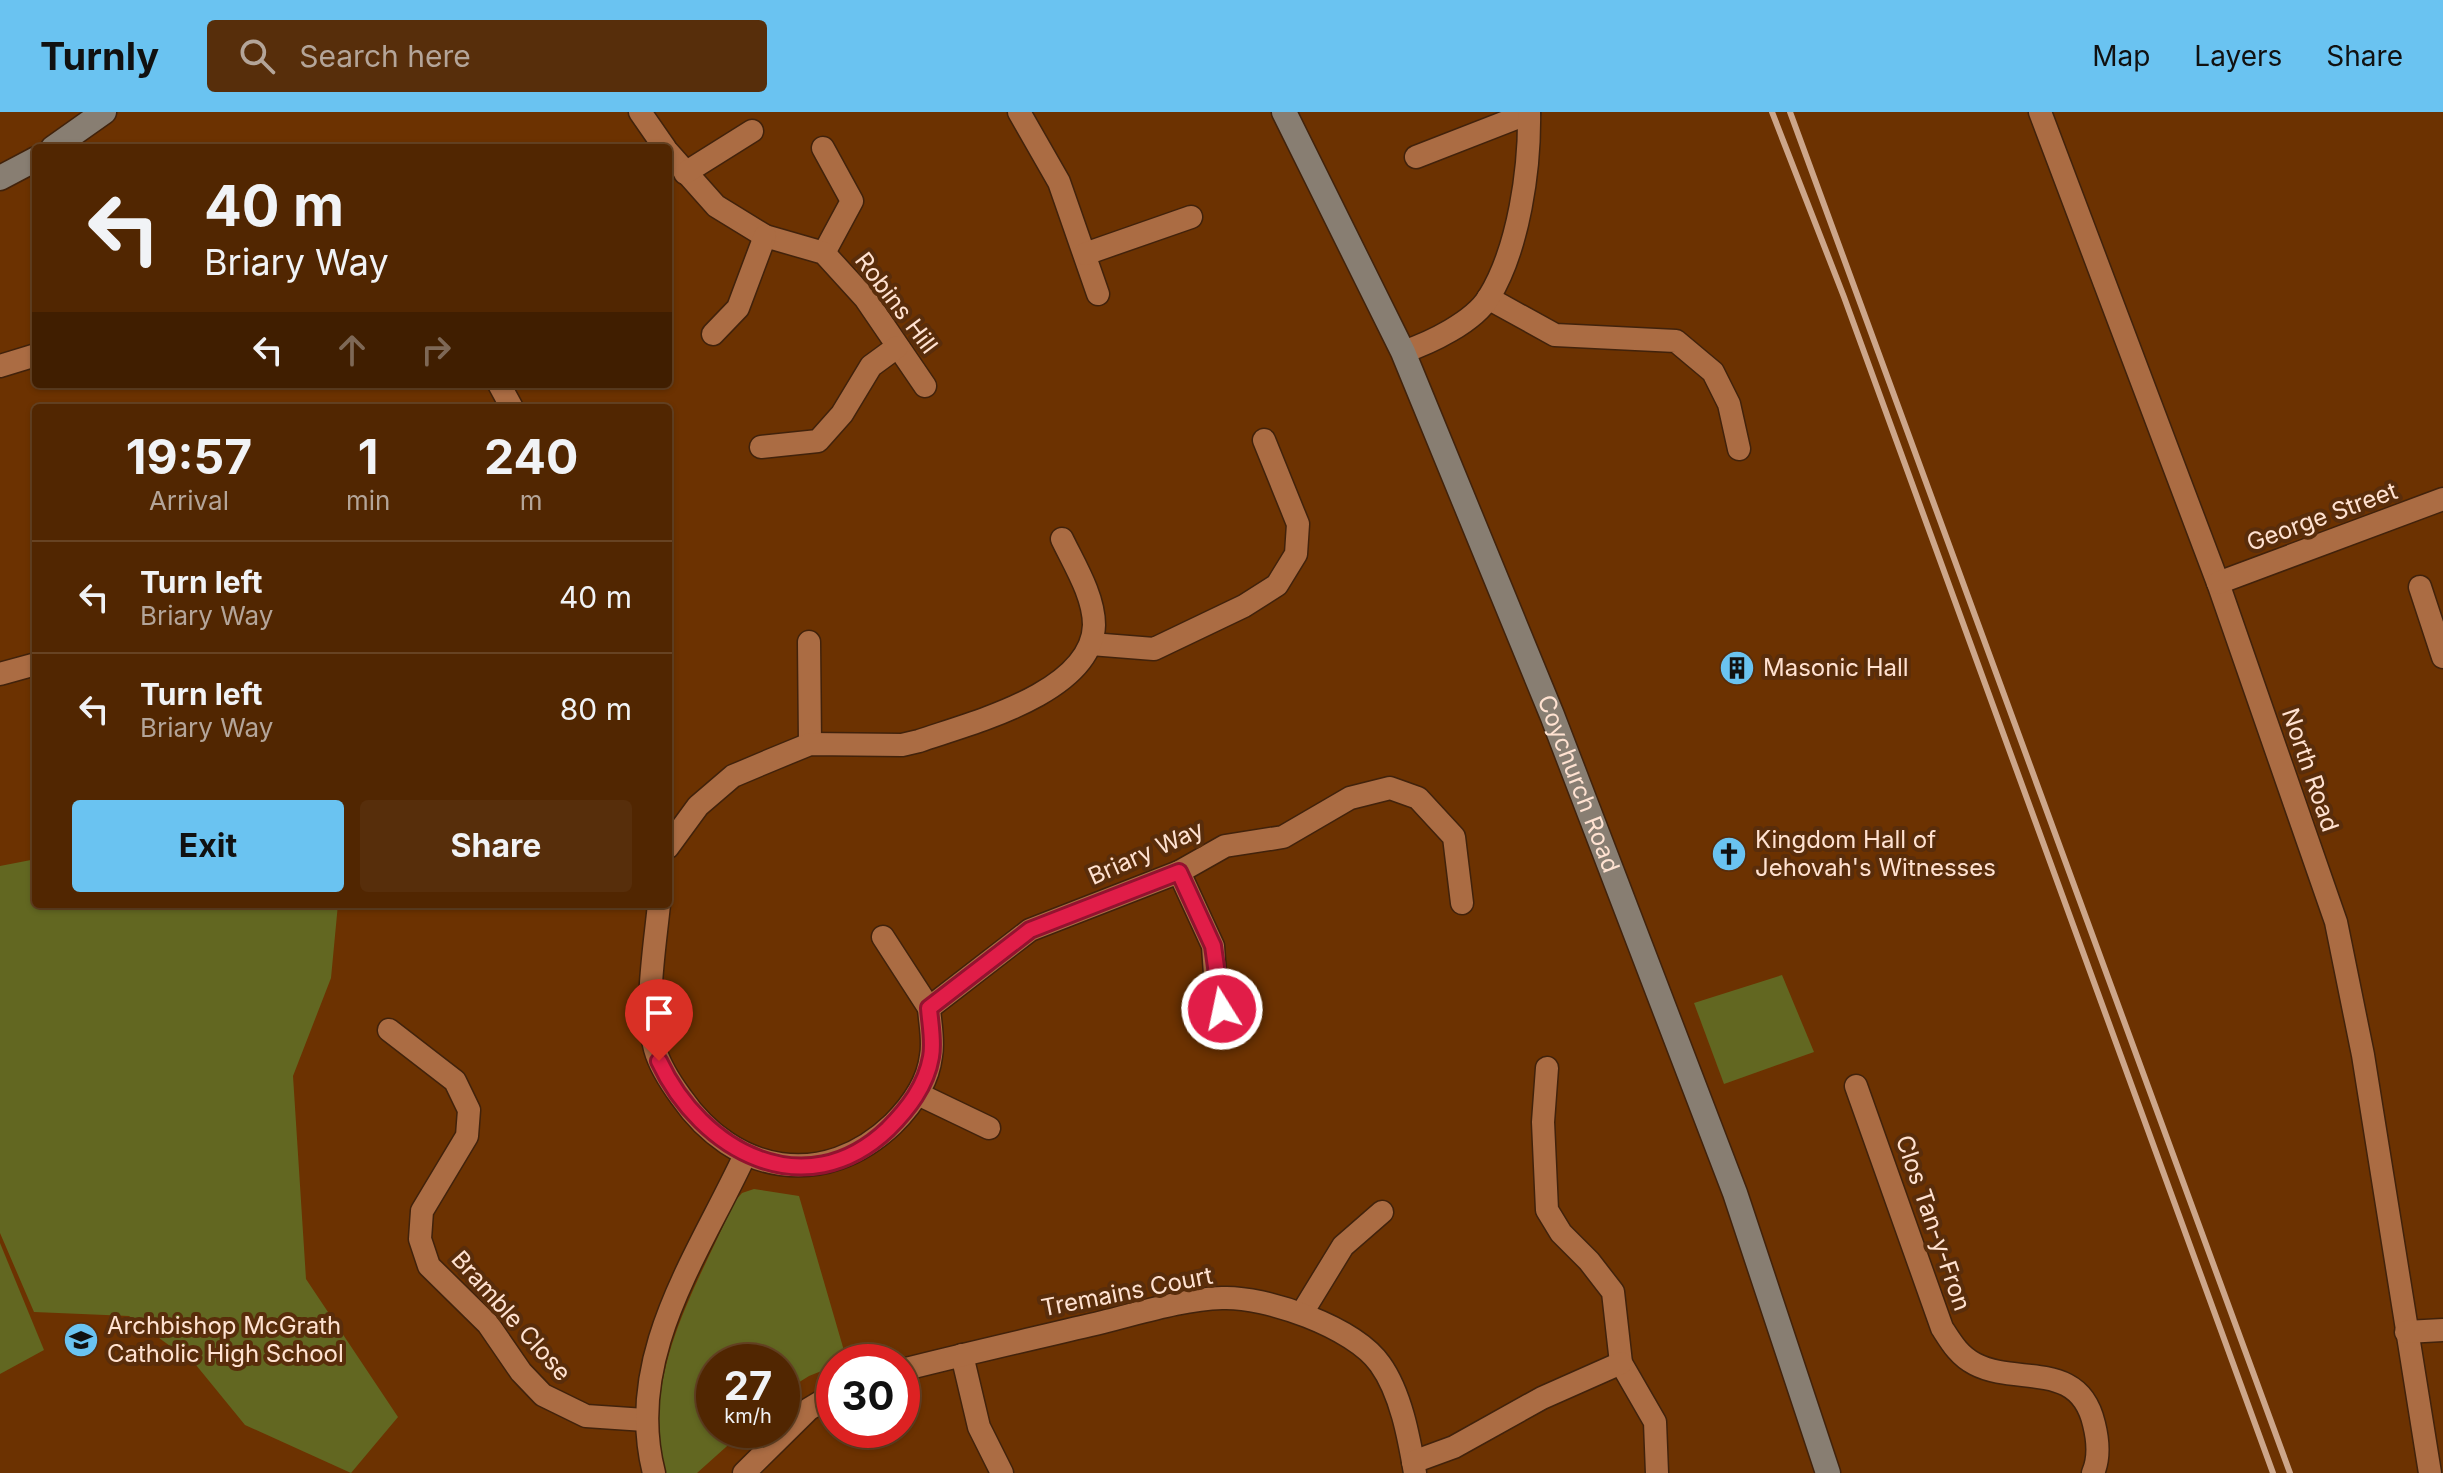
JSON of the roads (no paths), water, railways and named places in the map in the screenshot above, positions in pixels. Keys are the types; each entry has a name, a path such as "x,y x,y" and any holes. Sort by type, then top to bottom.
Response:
{"main road":[{"path":"59,144 104,112"},
{"name":"Coychurch Road","path":"1284,112 1403,352 1552,715 1735,1193 1828,1473"},
{"path":"0,178 32,164"}],"street":[{"name":"Robins Hill","path":"640,112 662,144"},
{"path":"1019,112 1059,182 1098,294"},
{"path":"1403,352 1439,340 1488,298 1511,242 1527,171 1529,112 1416,157"},
{"name":"North Road","path":"2040,112 2218,583 2336,922 2363,1055 2430,1473"},
{"path":"685,173 752,131"},
{"path":"823,148 852,201 824,253"},
{"name":"Robins Hill","path":"672,157 716,206 765,236 824,253 865,298 925,386"},
{"path":"1085,254 1191,217"},
{"path":"713,334 738,308 765,236"},
{"path":"1488,298 1555,335 1676,341 1713,372 1729,404 1739,449"},
{"path":"761,447 818,441 842,414 871,366 897,347"},
{"path":"0,366 32,356"},
{"path":"1091,644 1154,649 1244,606 1277,585 1296,554 1298,524 1264,440"},
{"name":"George Street","path":"2218,583 2443,499"},
{"path":"672,842 698,806 733,776 810,744 902,745 919,741 982,719 1059,684 1073,673 1091,644 1094,622 1084,586 1062,539"},
{"path":"2420,587 2443,657"},
{"path":"809,642 810,744"},
{"path":"0,674 32,665"},
{"name":"Briary Way","path":"929,1008 1030,930 1179,872 1225,846 1283,837 1350,798 1390,788 1418,798 1454,837 1462,903"},
{"path":"1179,872 1213,946 1216,988 1227,1030"},
{"path":"659,908 652,991 655,1050 667,1078 690,1110 712,1132 745,1155 774,1165 792,1166 837,1159 873,1143 905,1112 918,1094 931,1056 929,1008 883,937"},
{"name":"Bramble Close","path":"389,1030 455,1081 469,1110 467,1136 422,1211 420,1239 429,1266 488,1324 521,1372 543,1395 586,1416 645,1420"},
{"path":"1547,1068 1543,1122 1547,1210 1561,1233 1589,1261 1613,1292 1621,1363 1655,1422 1657,1473"},
{"name":"Clos Tan-y-Fron","path":"1856,1086 1942,1328 1960,1356 1977,1366 1998,1372 2043,1375 2081,1397 2091,1410 2098,1438 2093,1473"},
{"path":"918,1094 989,1128"},
{"path":"654,1473 645,1420 648,1380 659,1335 745,1155"},
{"path":"1302,1313 1343,1246 1382,1212"},
{"name":"Tremains Court","path":"920,1366 1221,1298 1264,1301 1302,1313 1351,1339 1380,1363 1399,1407 1414,1467 1542,1398 1621,1363"},
{"path":"2406,1332 2443,1330"},
{"path":"962,1355 979,1427 1000,1471"},
{"path":"744,1473 816,1405"}],"railway":[{"path":"1772,112 1844,297 2273,1473"},
{"path":"1790,112 2290,1473"}],"place":[{"name":"Masonic Hall","path":"1737,668"},
{"name":"Kingdom Hall of Jehovah's Witnesses","path":"1729,854"},
{"name":"Archbishop McGrath Catholic High School","path":"81,1340"}]}
